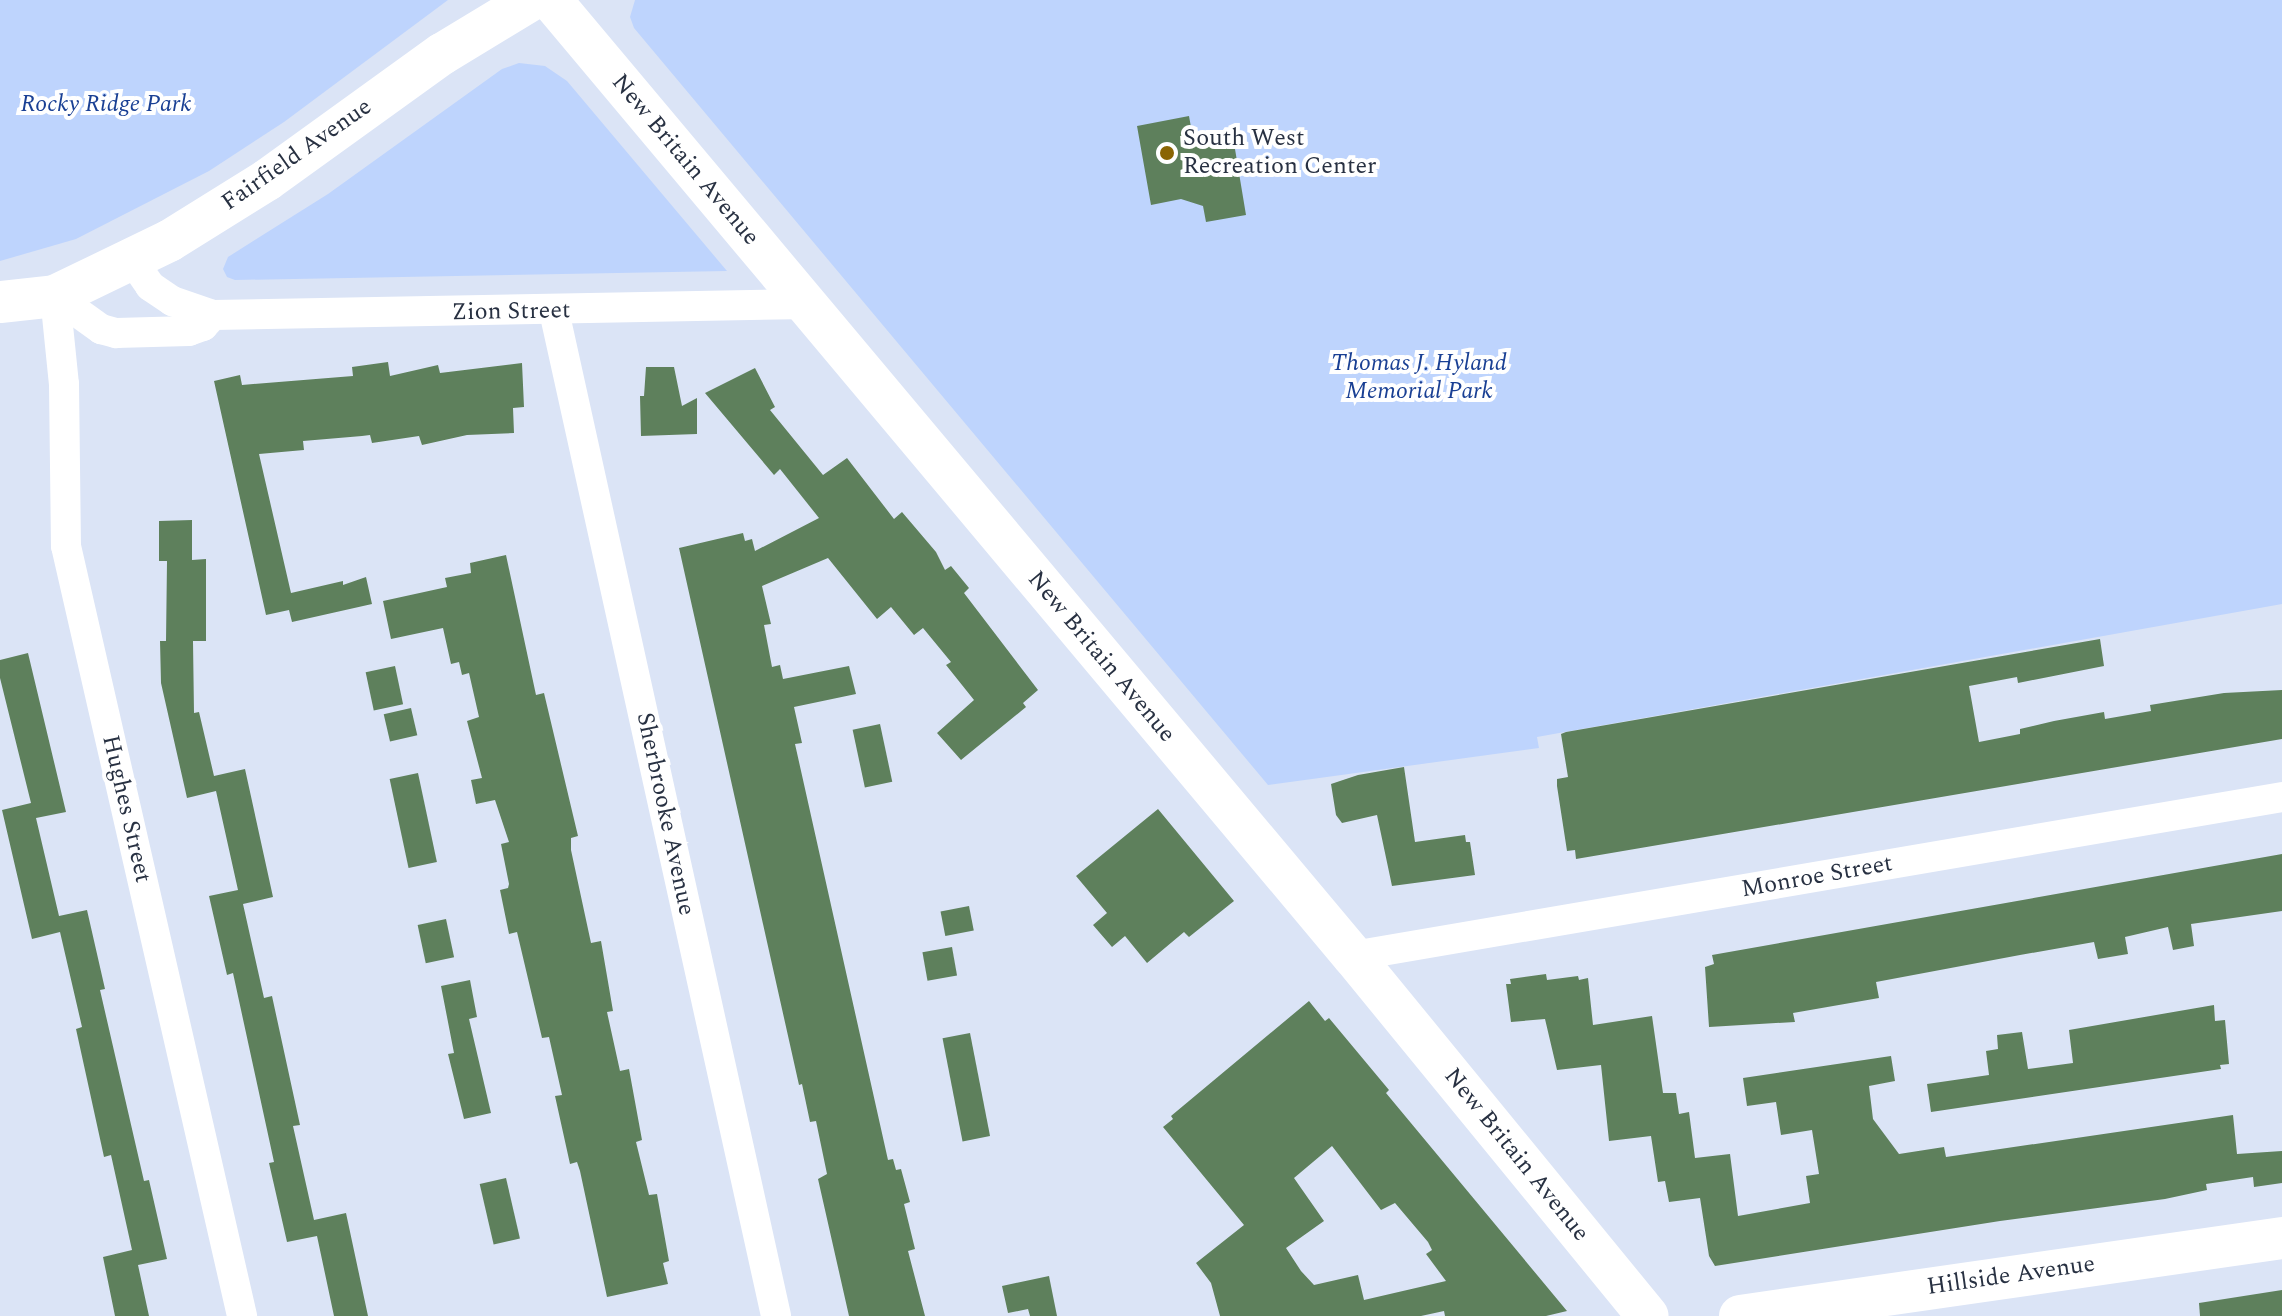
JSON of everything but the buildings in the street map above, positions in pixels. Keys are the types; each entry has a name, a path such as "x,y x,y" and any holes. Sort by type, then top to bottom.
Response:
{"main road":[{"name":"Fairfield Avenue","path":"55,296 132,260 267,180 429,63 531,0"},
{"name":"New Britain Avenue","path":"551,0 809,304 868,382 1353,956 1648,1316"},
{"path":"0,302 55,296"},
{"name":"Hillside Avenue","path":"1740,1316 2282,1238"}],"street":[{"name":"Zion Street","path":"132,260 150,286 172,301 213,315 809,304"},
{"name":"Zion Street","path":"55,296 101,329 116,333 189,331 203,326 213,315"},
{"name":"Hughes Street","path":"55,296 64,384 66,546 242,1316"},
{"name":"Sherbrooke Avenue","path":"554,311 776,1316"},
{"name":"Monroe Street","path":"1353,956 2282,797"}],"green space":[{"name":"Rocky Ridge Park","path":"0,0 448,0 284,122 209,171 76,239 0,261"},
{"name":"Thomas J. Hyland Memorial Park","path":"635,0 2282,0 2282,604 1537,737 1539,748 1268,785 634,28 630,17"},
{"path":"519,63 545,66 567,81 727,271 235,280 227,277 223,269 228,257 328,194 502,69"}],"place":[{"name":"South West Recreation Center","path":"1167,153"}]}
